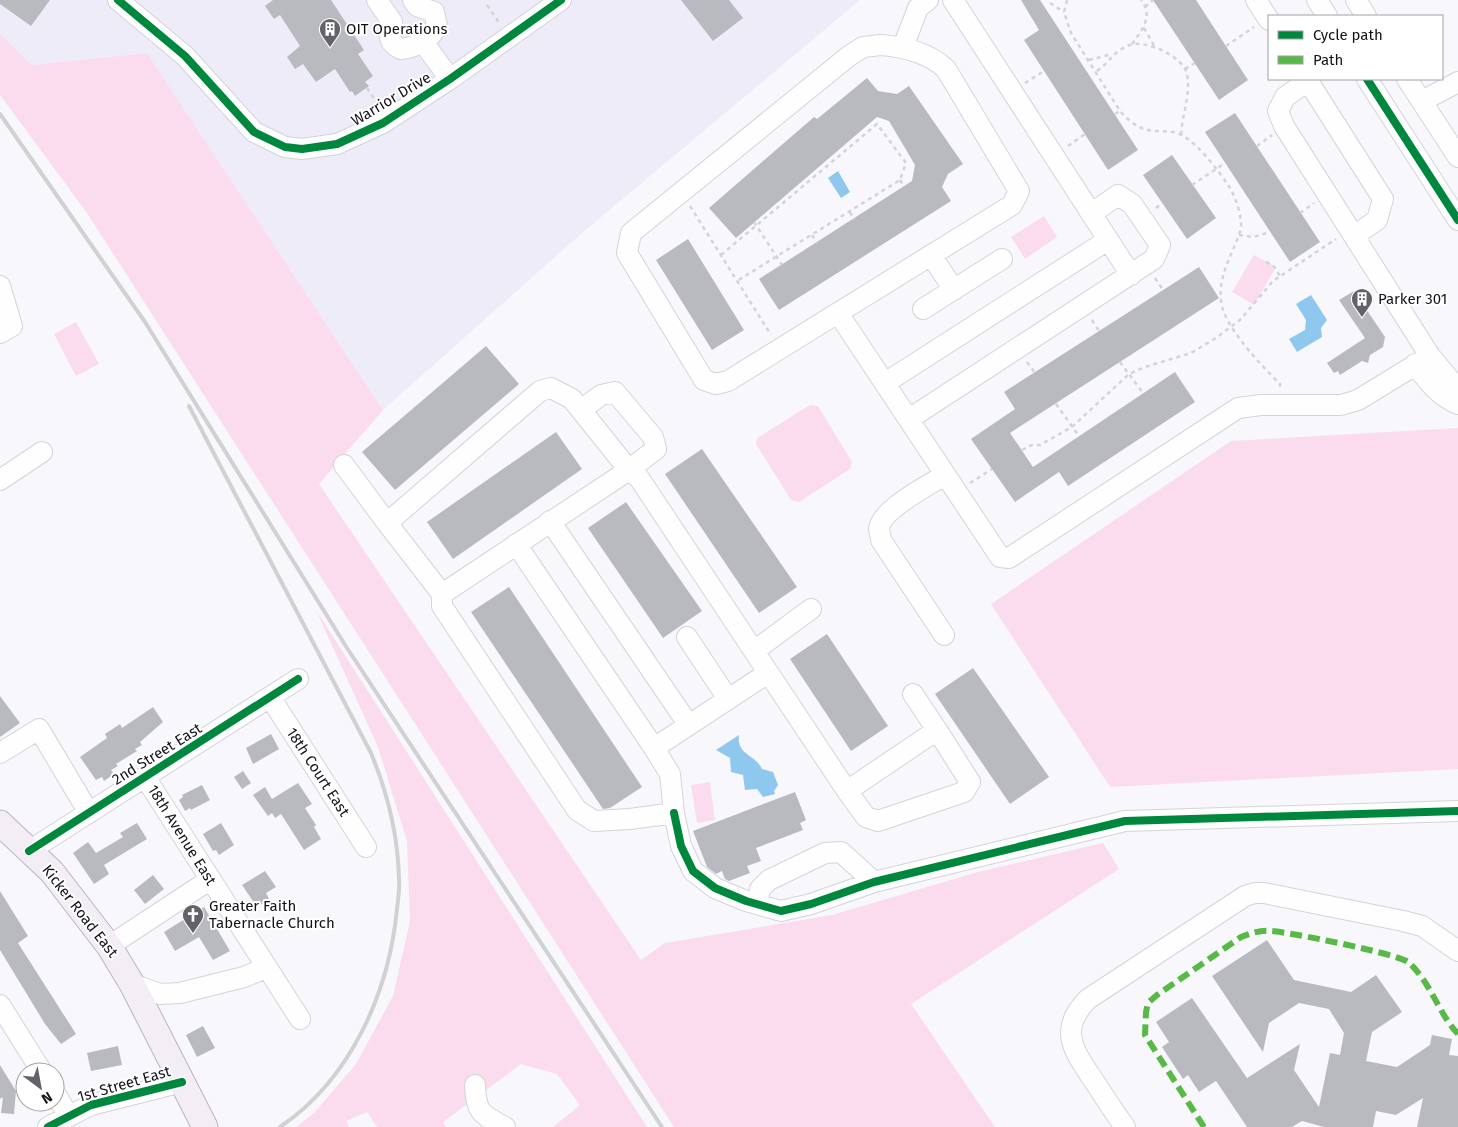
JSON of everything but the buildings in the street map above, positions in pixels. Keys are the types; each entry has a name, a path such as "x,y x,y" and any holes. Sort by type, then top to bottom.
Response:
{"main road":[{"name":"Kicker Road East","path":"0,824 52,872 110,946 132,984 206,1127"}],"street":[{"name":"Warrior Drive","path":"118,0 185,56 254,132 285,147 302,149 320,148 353,138 389,119 450,79 561,0"},
{"path":"377,0 392,22 389,38 394,46 401,49 423,42 433,34 437,26 434,12 417,6 413,0"},
{"path":"903,47 918,8 928,0"},
{"path":"953,0 1013,90 1130,275"},
{"path":"1256,0 1268,19"},
{"path":"1316,0 1326,15"},
{"path":"1356,0 1365,15"},
{"path":"423,42 450,79"},
{"path":"881,45 903,47 936,60 946,69 1019,191 1012,205 728,381 716,384 704,380 627,253 630,233 681,192 848,56 863,47 881,45"},
{"path":"1352,233 1377,220 1383,199 1307,80 1285,97 1278,112 1284,126 1352,233 1423,360 1427,380 1445,399 1458,404"},
{"path":"1368,80 1458,220"},
{"path":"1408,80 1458,157"},
{"path":"1422,101 1458,82"},
{"path":"908,419 1154,259 1160,245 1132,204 1118,195 1091,214"},
{"path":"885,383 1108,240"},
{"path":"931,255 954,290"},
{"path":"923,309 1002,259"},
{"path":"0,286 12,326 0,333"},
{"path":"838,313 1000,557 1009,558 1238,408 1281,405 1341,405 1358,400 1423,360"},
{"path":"1423,360 1451,382 1458,385"},
{"path":"387,523 540,391 551,388 572,398 629,470 639,478 847,791 866,817 878,821 964,792 970,782 913,694"},
{"path":"442,594 629,470 656,449 653,437 615,392 600,395 581,410"},
{"path":"0,480 42,452"},
{"path":"344,465 442,594 442,606 577,810 594,820 630,819 674,813"},
{"path":"944,635 881,540 879,528 883,518 892,509 951,483"},
{"path":"550,521 688,724"},
{"path":"516,544 670,774 674,813 681,846 693,871 715,888 781,911 811,904 874,882 1125,821 1458,811"},
{"path":"754,650 811,609"},
{"path":"687,637 728,699"},
{"path":"654,748 768,673"},
{"name":"2nd Street East","path":"29,851 298,680"},
{"name":"18th Court East","path":"270,698 366,848"},
{"path":"0,753 38,729 89,813"},
{"path":"847,791 937,730"},
{"name":"18th Avenue East","path":"145,777 300,1019"},
{"path":"757,904 760,889 769,880 825,853 841,852 874,882"},
{"path":"110,946 210,879"},
{"path":"1124,1127 1074,1050 1070,1035 1072,1022 1078,1008 1088,999 1244,896 1255,893 1264,894 1403,921 1422,926 1458,951"},
{"path":"132,984 160,994 180,993 244,977 266,968"},
{"path":"0,1005 36,1062"},
{"path":"475,1085 476,1104 481,1114 505,1127"},
{"name":"1st Street East","path":"48,1127 68,1115 108,1100 188,1093"},
{"path":"65,1110 68,1115"}],"path":[{"path":"1066,0 1064,12 1071,33 1097,71 1120,111 1127,119 1144,129 1181,135 1209,158 1231,189 1238,209 1241,230 1228,258 1221,285 1220,303 1231,324 1255,360 1280,384 1281,405"},
{"path":"1089,60 1113,53 1132,44 1147,21 1145,7 1141,0"},
{"path":"1145,7 1154,0"},
{"path":"1050,3 1064,12"},
{"path":"487,5 510,37"},
{"path":"1226,46 1268,19"},
{"path":"1144,27 1155,48"},
{"path":"1132,44 1155,48 1180,60 1185,69 1187,91 1181,135"},
{"path":"1097,71 1113,53"},
{"path":"1185,69 1195,63"},
{"path":"1013,90 1044,71"},
{"path":"367,88 389,119"},
{"path":"1115,114 1120,111"},
{"path":"721,255 790,194 877,124 906,163 900,180 737,281"},
{"path":"1054,155 1085,134"},
{"path":"1192,184 1225,163"},
{"path":"821,164 824,168"},
{"path":"900,180 904,186"},
{"path":"681,192 780,348"},
{"path":"850,212 854,220"},
{"path":"755,224 782,265"},
{"path":"1239,235 1253,237 1270,232"},
{"path":"1022,450 1032,445 1040,445 1072,427 1129,374 1191,352 1216,338 1231,324 1240,320 1273,281 1352,233"},
{"path":"812,235 817,243"},
{"path":"1266,262 1273,266 1280,276"},
{"path":"1120,362 1143,393"},
{"path":"1056,404 1079,436"},
{"path":"951,483 992,469"}],"shaded area":[{"path":"0,0 860,0 582,233 383,410 147,53 31,65 0,46"},
{"path":"0,34 31,65 147,53 383,410 319,484 641,960 665,943 832,915 978,872 1103,843 1119,869 911,1004 995,1127 674,1127 87,213 0,95"},
{"path":"1044,216 1057,237 1025,259 1011,237"},
{"path":"1254,255 1276,267 1254,305 1232,292"},
{"path":"76,322 99,364 76,376 54,334"},
{"path":"810,405 818,406 852,462 850,469 799,502 791,500 756,444 757,438"},
{"path":"1458,428 1458,769 1110,787 991,604 1231,441"},
{"path":"316,610 647,1127 553,1127 580,1105 557,1074 521,1064 443,1122 446,1127 377,1127 367,1112 346,1121 349,1127 296,1127 314,1113 356,1064 393,996 410,921 407,841 378,747"},
{"path":"710,782 715,820 697,823 691,785"}],"water":[{"path":"838,171 850,192 841,198 828,178"},
{"path":"1311,295 1327,320 1321,328 1322,337 1297,352 1289,339 1305,330 1306,320 1296,304"},
{"path":"739,735 740,747 743,751 759,764 762,769 773,772 778,785 774,791 775,794 763,797 757,789 745,790 743,775 731,772 730,758 716,750"}],"railway":[{"path":"0,114 145,322 347,648 662,1127"},
{"path":"189,406 371,753 387,799 397,847 399,890 393,940 375,1002 362,1031 346,1059 327,1084 305,1107 280,1127"}],"marked path":[{"path":"1204,1127 1145,1035 1146,1012 1148,1003 1157,995 1241,937 1263,931 1282,932 1400,958 1408,962 1423,979 1445,1017 1458,1034"}],"cycle path":[{"path":"118,0 185,56 254,132 285,147 302,149 337,144 383,123 450,79 561,0"},
{"path":"1368,80 1458,220"},
{"path":"29,851 298,679"},
{"path":"674,813 681,846 693,871 715,888 746,901 781,911 811,904 874,882 1125,821 1458,811"},
{"path":"48,1127 91,1105 182,1082"}],"place":[{"name":"OIT Operations","path":"330,48"},
{"name":"Parker 301","path":"1362,318"},
{"name":"Greater Faith Tabernacle Church","path":"193,934"}]}
